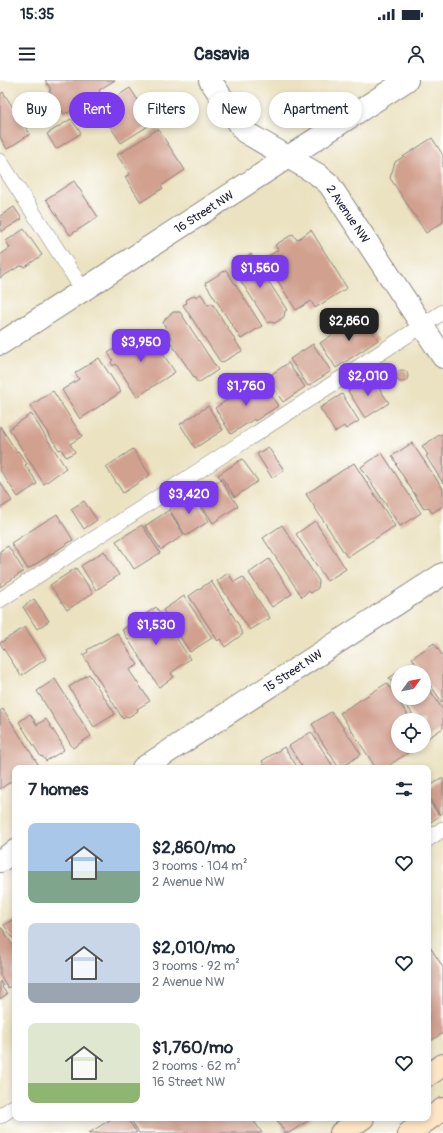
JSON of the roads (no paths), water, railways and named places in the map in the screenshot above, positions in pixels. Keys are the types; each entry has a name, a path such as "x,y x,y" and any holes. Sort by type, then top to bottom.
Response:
{"main road":[{"path":"431,1073 443,1065"},
{"path":"431,1118 443,1110"},
{"path":"341,1133 359,1121"},
{"path":"409,1133 427,1121"}],"street":[{"name":"2 Avenue NW","path":"210,80 245,132 317,174 329,184 443,357"},
{"name":"16 Street NW","path":"0,344 407,80"},
{"name":"15 Street NW","path":"149,765 443,574"},
{"path":"0,861 12,853"}],"lane":[{"path":"0,161 84,290"},
{"path":"0,600 443,312"},
{"path":"431,837 443,829"},
{"path":"0,1116 12,1108"}]}
